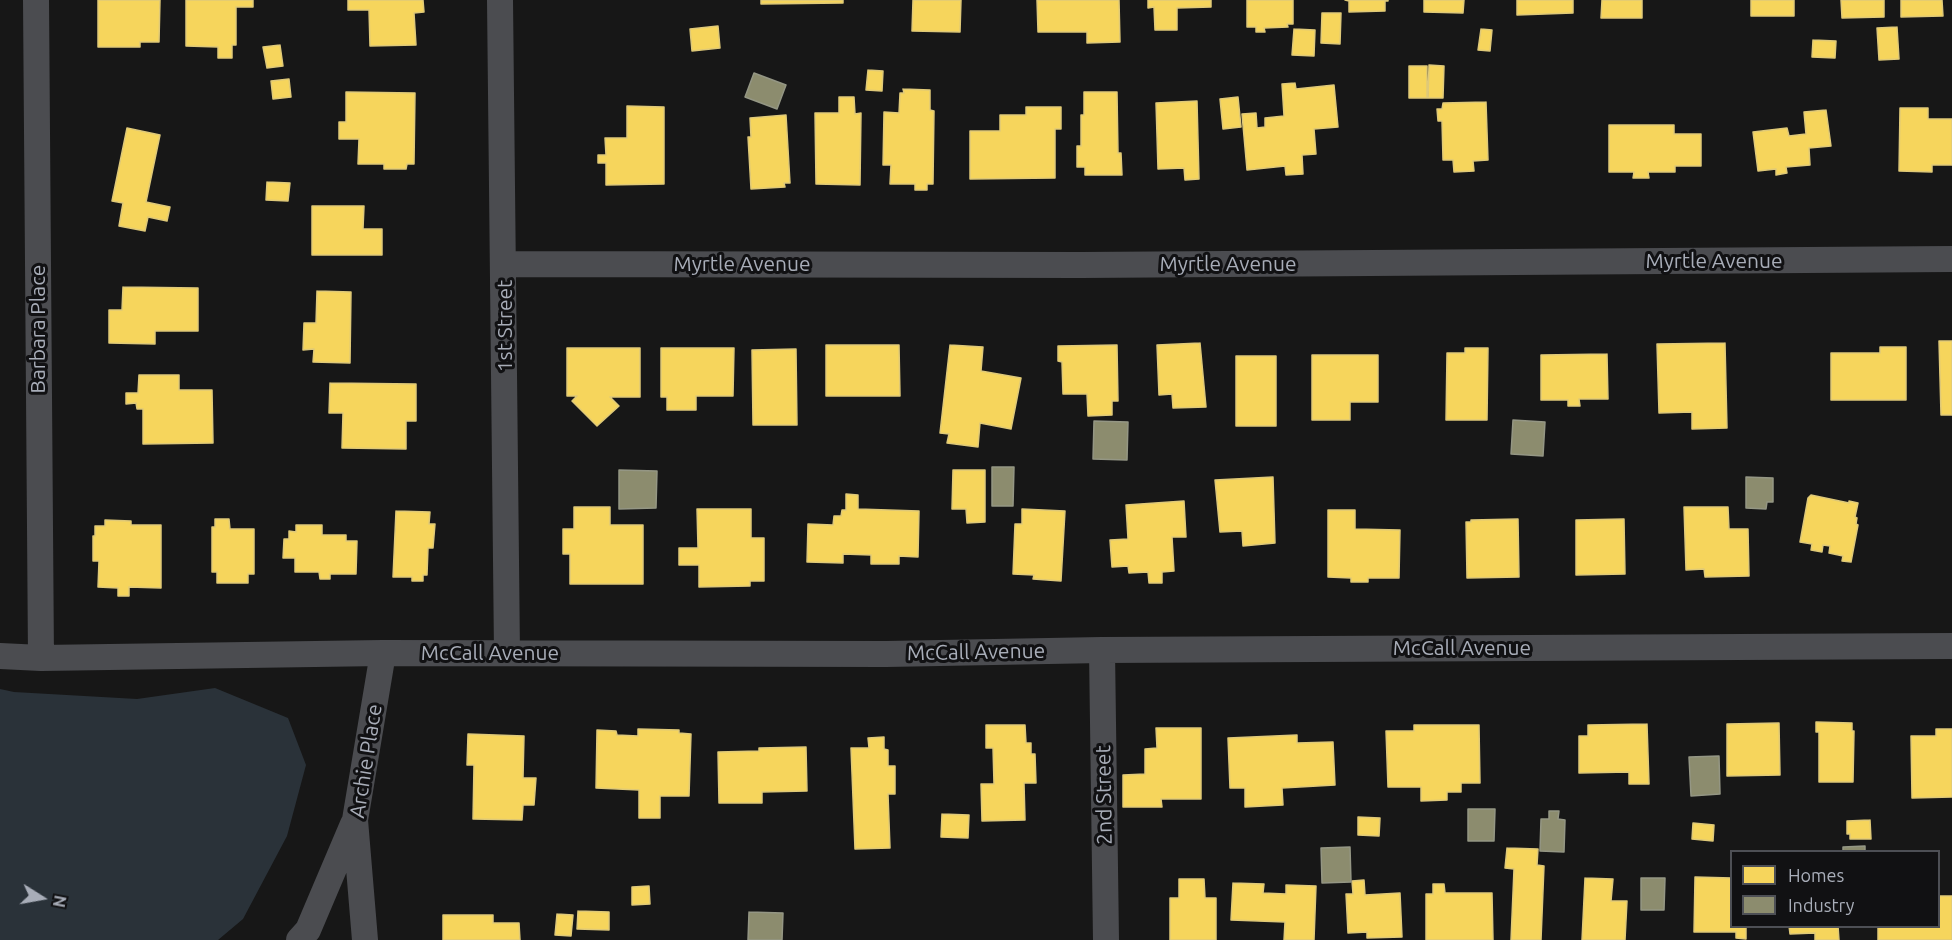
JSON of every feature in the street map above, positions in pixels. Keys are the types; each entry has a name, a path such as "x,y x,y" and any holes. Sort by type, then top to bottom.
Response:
{"street":[{"name":"Barbara Place","path":"36,0 41,658"},
{"name":"1st Street","path":"500,0 507,653"},
{"name":"Myrtle Avenue","path":"504,264 1081,265 1952,260"},
{"name":"McCall Avenue","path":"0,656 41,658 383,653 886,654 1102,650 1952,646"},
{"name":"2nd Street","path":"1102,650 1106,940"},
{"name":"Archie Place","path":"365,940 354,820 383,653"},
{"path":"299,940 308,930 354,820"}],"shaded area":[{"path":"215,688 288,718 306,765 287,836 243,919 218,940 0,940 0,689 14,692 137,699"}],"building: Homes":[{"path":"98,0 160,0 159,42 140,42 140,47 98,47"},
{"path":"186,0 253,0 253,7 236,7 236,45 232,45 232,58 218,58 218,47 186,46"},
{"path":"348,0 423,0 424,12 414,13 416,45 370,46 369,10 348,10"},
{"path":"761,0 843,0 843,3 761,4"},
{"path":"913,0 961,0 960,32 912,31"},
{"path":"1037,0 1119,0 1120,42 1087,43 1087,32 1038,32"},
{"path":"1148,0 1211,0 1211,7 1177,8 1177,30 1155,30 1154,7 1148,8"},
{"path":"1247,0 1293,0 1293,24 1287,24 1288,27 1264,28 1265,32 1256,32 1256,27 1247,27"},
{"path":"1345,0 1388,1 1385,1 1385,11 1349,12 1349,1"},
{"path":"1424,0 1464,0 1463,13 1424,12"},
{"path":"1517,0 1573,0 1573,13 1517,15"},
{"path":"1602,0 1642,0 1642,18 1601,18"},
{"path":"1751,0 1794,0 1794,16 1751,16"},
{"path":"1841,0 1884,0 1884,17 1842,18"},
{"path":"1901,0 1942,0 1943,16 1901,17"},
{"path":"1322,13 1341,13 1340,44 1321,43"},
{"path":"718,26 720,48 692,51 690,29"},
{"path":"1897,27 1899,59 1879,60 1877,28"},
{"path":"1294,29 1315,30 1314,56 1292,55"},
{"path":"1481,29 1492,30 1490,51 1478,50"},
{"path":"1813,40 1836,41 1835,58 1812,57"},
{"path":"280,45 283,66 267,68 263,47"},
{"path":"1429,65 1444,66 1443,98 1428,98"},
{"path":"1409,66 1427,66 1427,98 1409,98"},
{"path":"868,70 883,71 882,91 866,90"},
{"path":"289,79 291,97 273,99 271,81"},
{"path":"1295,83 1296,89 1334,85 1338,127 1314,129 1316,154 1302,155 1303,174 1286,175 1285,166 1247,170 1242,114 1256,113 1257,128 1265,127 1265,118 1284,116 1282,84"},
{"path":"903,89 930,90 930,110 934,111 933,184 927,184 927,190 915,190 915,184 890,184 891,165 883,165 884,112 899,113 900,93 904,93"},
{"path":"346,92 415,93 414,164 407,164 406,169 384,169 384,164 358,164 359,139 339,139 339,122 346,122"},
{"path":"1084,92 1117,92 1118,153 1121,153 1122,175 1085,175 1085,167 1077,167 1077,146 1081,146 1081,115 1084,115"},
{"path":"839,97 854,97 855,114 861,113 860,185 816,184 815,113 839,113"},
{"path":"1238,97 1241,127 1223,129 1220,99"},
{"path":"1197,101 1199,179 1185,180 1184,168 1158,169 1156,103"},
{"path":"1486,102 1488,160 1473,161 1474,171 1454,172 1453,160 1443,160 1442,121 1438,121 1437,109 1442,109 1443,103"},
{"path":"627,106 664,107 664,184 606,185 606,163 598,163 598,155 606,155 605,138 627,138"},
{"path":"1026,107 1061,107 1061,129 1055,129 1055,178 970,179 970,131 1000,131 1000,115 1026,115"},
{"path":"1900,108 1928,108 1928,119 1952,119 1952,165 1932,165 1932,172 1899,171"},
{"path":"1826,110 1831,146 1809,148 1810,165 1786,167 1787,173 1776,175 1776,169 1758,171 1753,132 1787,128 1789,136 1806,134 1804,112"},
{"path":"786,115 790,183 784,183 785,187 751,189 748,137 751,137 750,118"},
{"path":"1609,125 1674,125 1674,134 1701,134 1701,166 1675,166 1675,172 1648,172 1649,178 1633,178 1634,172 1609,172"},
{"path":"127,128 160,135 146,202 170,207 167,221 148,217 145,231 119,226 123,203 112,201"},
{"path":"267,182 290,183 288,201 266,200"},
{"path":"312,206 364,206 363,229 382,229 382,255 312,255"},
{"path":"123,287 198,288 198,331 155,331 155,344 109,343 109,310 122,310"},
{"path":"317,291 351,292 350,363 313,362 314,349 303,350 304,323 316,323"},
{"path":"1939,341 1952,341 1952,415 1941,415"},
{"path":"1200,343 1206,407 1173,408 1172,394 1159,395 1157,345"},
{"path":"1725,343 1727,428 1692,429 1692,412 1659,413 1657,344"},
{"path":"826,345 899,345 900,396 826,396"},
{"path":"950,345 983,347 981,371 1021,378 1011,429 980,423 978,447 947,443 949,434 940,433"},
{"path":"1117,345 1118,401 1112,401 1112,415 1088,416 1087,394 1063,394 1062,362 1058,361 1058,346"},
{"path":"1880,347 1906,347 1906,400 1831,400 1831,353 1880,353"},
{"path":"567,348 640,348 640,397 610,397 619,406 597,426 572,401 577,396 567,396"},
{"path":"661,348 734,348 733,396 696,396 696,410 667,410 667,397 661,397"},
{"path":"1465,348 1488,348 1487,420 1446,420 1447,353 1465,353"},
{"path":"796,349 797,425 753,425 752,350"},
{"path":"1607,354 1608,399 1579,399 1580,406 1568,406 1568,400 1541,400 1541,355"},
{"path":"1312,355 1378,355 1378,402 1350,402 1350,420 1312,420"},
{"path":"1236,356 1276,356 1276,426 1236,426"},
{"path":"139,375 179,375 179,390 212,390 213,443 143,444 143,409 137,409 136,403 126,404 126,393 138,393"},
{"path":"330,383 416,384 416,421 406,421 406,449 342,448 343,413 329,413"},
{"path":"953,470 985,470 985,522 967,523 966,509 952,509"},
{"path":"1273,477 1275,543 1243,546 1242,531 1220,532 1215,480"},
{"path":"846,494 858,495 858,509 919,511 918,557 899,556 899,564 871,564 871,555 843,554 843,563 807,562 808,524 833,525 834,516 841,516 842,510 846,510"},
{"path":"1811,495 1858,503 1855,517 1858,525 1851,562 1842,561 1843,556 1829,553 1830,546 1823,545 1822,552 1811,550 1812,544 1800,542 1808,498"},
{"path":"1184,501 1186,537 1172,537 1174,571 1162,572 1162,583 1149,583 1148,572 1129,573 1128,566 1112,567 1110,540 1128,539 1126,505"},
{"path":"574,507 610,507 610,525 643,525 643,584 570,584 570,554 563,554 563,529 574,529"},
{"path":"1684,507 1728,507 1729,529 1748,529 1749,576 1705,577 1704,569 1686,570"},
{"path":"697,509 751,509 751,538 764,538 764,581 750,581 750,586 699,587 699,565 679,565 679,548 698,548"},
{"path":"1022,509 1065,511 1061,581 1033,579 1034,575 1013,574 1015,524 1022,524"},
{"path":"1328,510 1355,510 1355,529 1400,530 1399,578 1368,578 1368,582 1351,582 1351,578 1328,577"},
{"path":"396,511 430,512 429,524 435,524 433,548 428,548 427,575 423,575 423,581 412,581 412,577 393,577"},
{"path":"215,519 229,519 230,529 254,529 254,574 248,574 248,583 217,583 217,572 212,572 212,527 215,527"},
{"path":"1518,519 1519,577 1467,578 1466,522"},
{"path":"1624,519 1625,574 1576,575 1576,520"},
{"path":"105,520 131,521 131,525 161,525 161,588 129,587 129,596 118,596 118,588 98,587 99,561 93,561 93,536 95,536 95,526 105,526"},
{"path":"296,525 322,525 322,535 346,535 346,541 357,541 356,574 330,574 330,579 320,579 319,572 295,572 295,558 283,558 284,539 289,539 289,531 296,532"},
{"path":"1816,722 1852,723 1852,731 1854,731 1853,782 1819,782 1819,732 1816,732"},
{"path":"1779,723 1780,775 1727,776 1727,724"},
{"path":"1647,724 1649,784 1629,784 1629,772 1579,773 1579,736 1588,736 1588,725"},
{"path":"986,725 1025,725 1026,743 1031,743 1031,754 1035,754 1036,783 1024,783 1025,820 982,821 981,784 994,784 993,748 986,748"},
{"path":"1414,725 1479,725 1480,783 1461,783 1461,792 1447,792 1447,800 1421,801 1421,787 1388,787 1386,731 1414,731"},
{"path":"1156,728 1201,728 1201,799 1161,799 1162,807 1123,807 1123,775 1145,774 1145,749 1157,748"},
{"path":"638,729 679,730 679,733 691,734 689,796 660,796 660,818 639,818 639,790 596,788 597,730 616,731 617,735 638,736"},
{"path":"1936,729 1952,729 1952,797 1912,798 1911,736 1936,736"},
{"path":"468,734 524,736 523,778 536,778 534,805 523,805 522,820 473,819 474,765 467,765"},
{"path":"1297,735 1297,743 1333,742 1335,785 1282,788 1283,805 1245,807 1245,788 1230,788 1228,738"},
{"path":"884,737 884,749 888,750 888,766 895,766 895,794 888,794 890,848 855,849 851,748 869,748 868,738"},
{"path":"806,747 807,791 762,792 762,803 719,803 718,752"},
{"path":"942,814 969,815 968,838 941,837"},
{"path":"1358,817 1380,818 1379,836 1358,835"},
{"path":"1870,820 1871,839 1850,839 1850,834 1847,834 1847,821"},
{"path":"1693,823 1714,825 1713,841 1692,839"},
{"path":"1507,848 1538,849 1537,865 1544,866 1541,940 1511,940 1514,869 1505,868"},
{"path":"1695,877 1730,878 1730,928 1746,928 1746,939 1736,938 1736,932 1694,932"},
{"path":"1585,878 1613,879 1611,901 1627,901 1625,940 1582,940"},
{"path":"1179,879 1204,879 1205,898 1216,898 1216,940 1170,940 1170,898 1179,898"},
{"path":"1364,880 1365,895 1400,893 1402,937 1367,938 1367,932 1348,933 1346,894 1353,894 1352,881"},
{"path":"1233,883 1264,884 1263,893 1286,894 1286,885 1316,886 1314,940 1284,940 1285,922 1231,920"},
{"path":"1433,884 1444,884 1445,893 1492,893 1493,940 1426,940 1426,894 1433,894"},
{"path":"649,886 650,904 632,905 632,887"},
{"path":"1940,896 1952,896 1952,940 1878,940 1878,928 1940,928"},
{"path":"578,911 609,912 609,930 577,929"},
{"path":"557,914 573,915 571,936 555,935"},
{"path":"443,915 493,915 493,923 519,923 520,940 443,940"},
{"path":"1789,928 1838,928 1839,940 1815,940 1815,933 1790,934"}],"building: Industry":[{"path":"754,73 786,85 777,109 745,97"},
{"path":"1513,420 1545,422 1543,456 1511,454"},
{"path":"1094,421 1128,422 1127,460 1093,459"},
{"path":"992,467 1014,467 1013,506 992,506"},
{"path":"619,470 657,471 656,508 619,509"},
{"path":"1746,477 1773,478 1773,502 1767,502 1766,509 1746,508"},
{"path":"1719,756 1720,794 1691,796 1689,757"},
{"path":"1468,809 1495,809 1494,841 1468,841"},
{"path":"1549,811 1559,811 1558,819 1565,820 1564,852 1540,851 1541,819 1549,819"},
{"path":"1865,846 1865,850 1843,850 1843,847"},
{"path":"1350,847 1351,882 1322,883 1321,848"},
{"path":"1641,878 1665,878 1664,910 1641,910"},
{"path":"749,912 783,913 782,940 748,940"}]}
